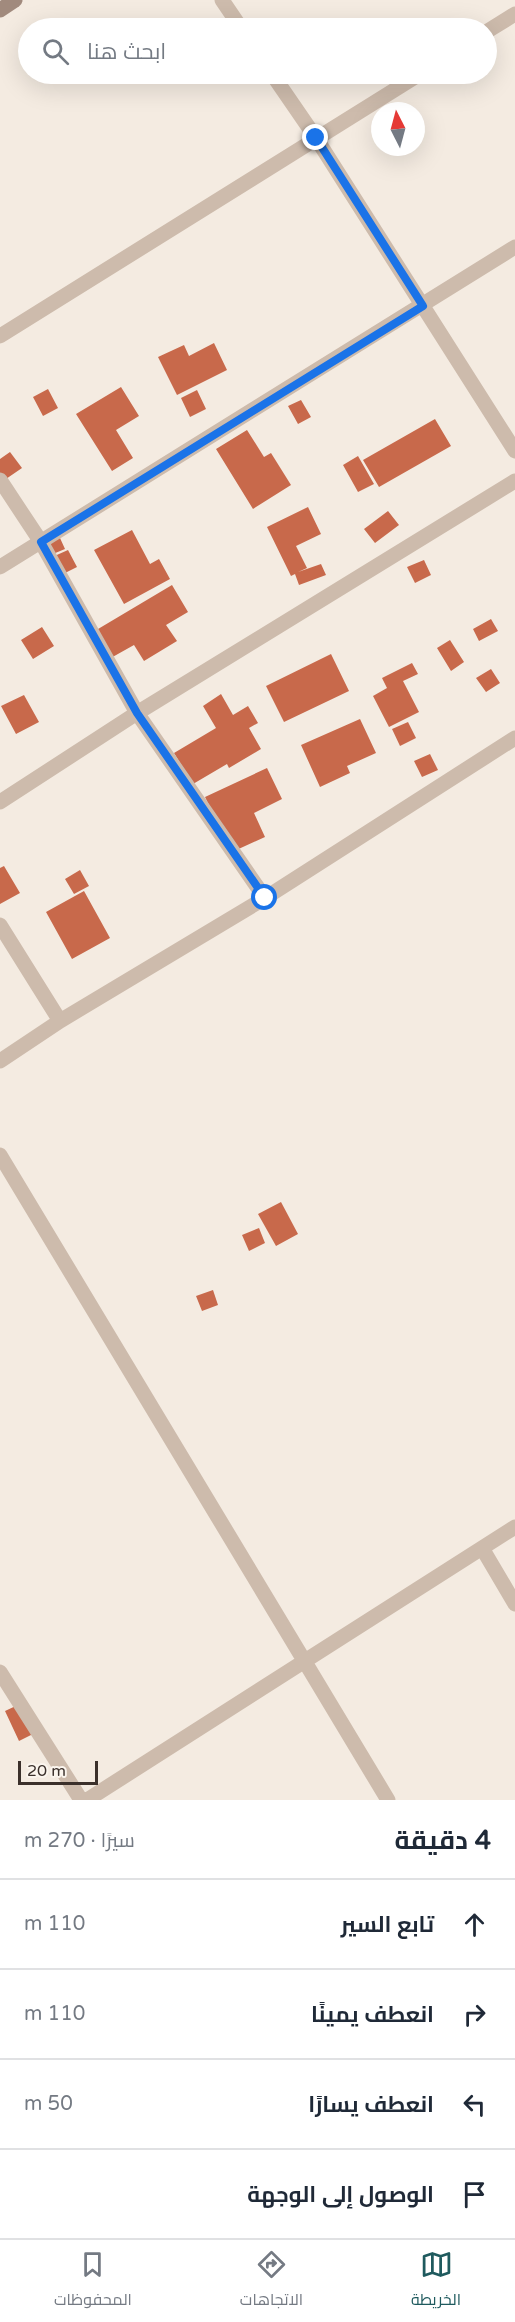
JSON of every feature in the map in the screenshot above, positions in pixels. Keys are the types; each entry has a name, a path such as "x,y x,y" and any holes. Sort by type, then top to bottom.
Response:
{"street":[{"path":"0,10 15,0"},
{"path":"222,0 234,18"},
{"path":"497,25 515,14"},
{"path":"279,84 316,138 515,451"},
{"path":"0,336 404,84"},
{"path":"0,567 515,247"},
{"path":"0,480 41,542 137,713 265,898"},
{"path":"0,802 137,713 515,481"},
{"path":"0,1061 60,1020 265,898 515,738"},
{"path":"0,925 60,1020"},
{"path":"0,1155 387,1800"},
{"path":"87,1800 515,1527"},
{"path":"482,1548 515,1604"},
{"path":"0,1672 81,1800"}],"building":[{"path":"214,343 227,370 177,395 158,357 184,345 189,356"},
{"path":"121,387 139,416 116,430 133,458 112,471 76,414"},
{"path":"48,389 58,408 43,416 33,397"},
{"path":"197,390 206,409 190,417 181,398"},
{"path":"301,400 311,417 298,424 288,406"},
{"path":"435,419 451,446 379,487 363,460"},
{"path":"247,430 264,457 271,453 291,485 253,509 216,449"},
{"path":"10,452 22,468 3,481 0,477 0,459"},
{"path":"358,456 374,484 358,492 343,465"},
{"path":"308,507 321,534 296,546 307,568 298,572 321,564 326,575 299,585 295,574 291,576 267,527"},
{"path":"388,511 399,525 375,543 364,529"},
{"path":"132,530 150,564 159,559 170,579 124,604 94,550"},
{"path":"60,538 65,549 48,556 42,546"},
{"path":"68,550 77,567 59,576 50,558"},
{"path":"424,560 431,575 415,583 407,567"},
{"path":"172,585 188,612 166,625 177,641 144,661 134,645 109,659 93,632"},
{"path":"491,619 498,631 479,641 473,629"},
{"path":"42,627 54,646 33,659 21,640"},
{"path":"450,640 464,662 451,671 437,648"},
{"path":"331,654 349,691 284,722 266,686"},
{"path":"412,663 418,674 403,681 419,712 389,727 373,696 387,688 382,678"},
{"path":"491,669 500,683 486,692 476,678"},
{"path":"221,694 233,715 248,706 258,723 249,728 261,749 229,768 227,764 193,784 174,753 216,728 203,706"},
{"path":"24,695 39,722 16,734 1,706"},
{"path":"360,719 376,753 347,766 350,773 320,787 301,745"},
{"path":"408,722 416,738 400,746 392,729"},
{"path":"430,754 438,770 422,777 414,761"},
{"path":"267,768 282,799 254,813 265,837 232,852 205,797"},
{"path":"4,866 20,893 0,904 0,868"},
{"path":"80,870 89,886 74,894 65,879"},
{"path":"84,891 110,938 72,959 46,912"},
{"path":"281,1202 298,1234 276,1246 258,1214"},
{"path":"259,1228 265,1243 249,1251 242,1235"},
{"path":"213,1290 218,1305 202,1311 196,1296"},
{"path":"20,1704 33,1734 19,1741 5,1711"}],"route":[{"path":"265,898 137,713 41,542 423,306 316,138"}]}
